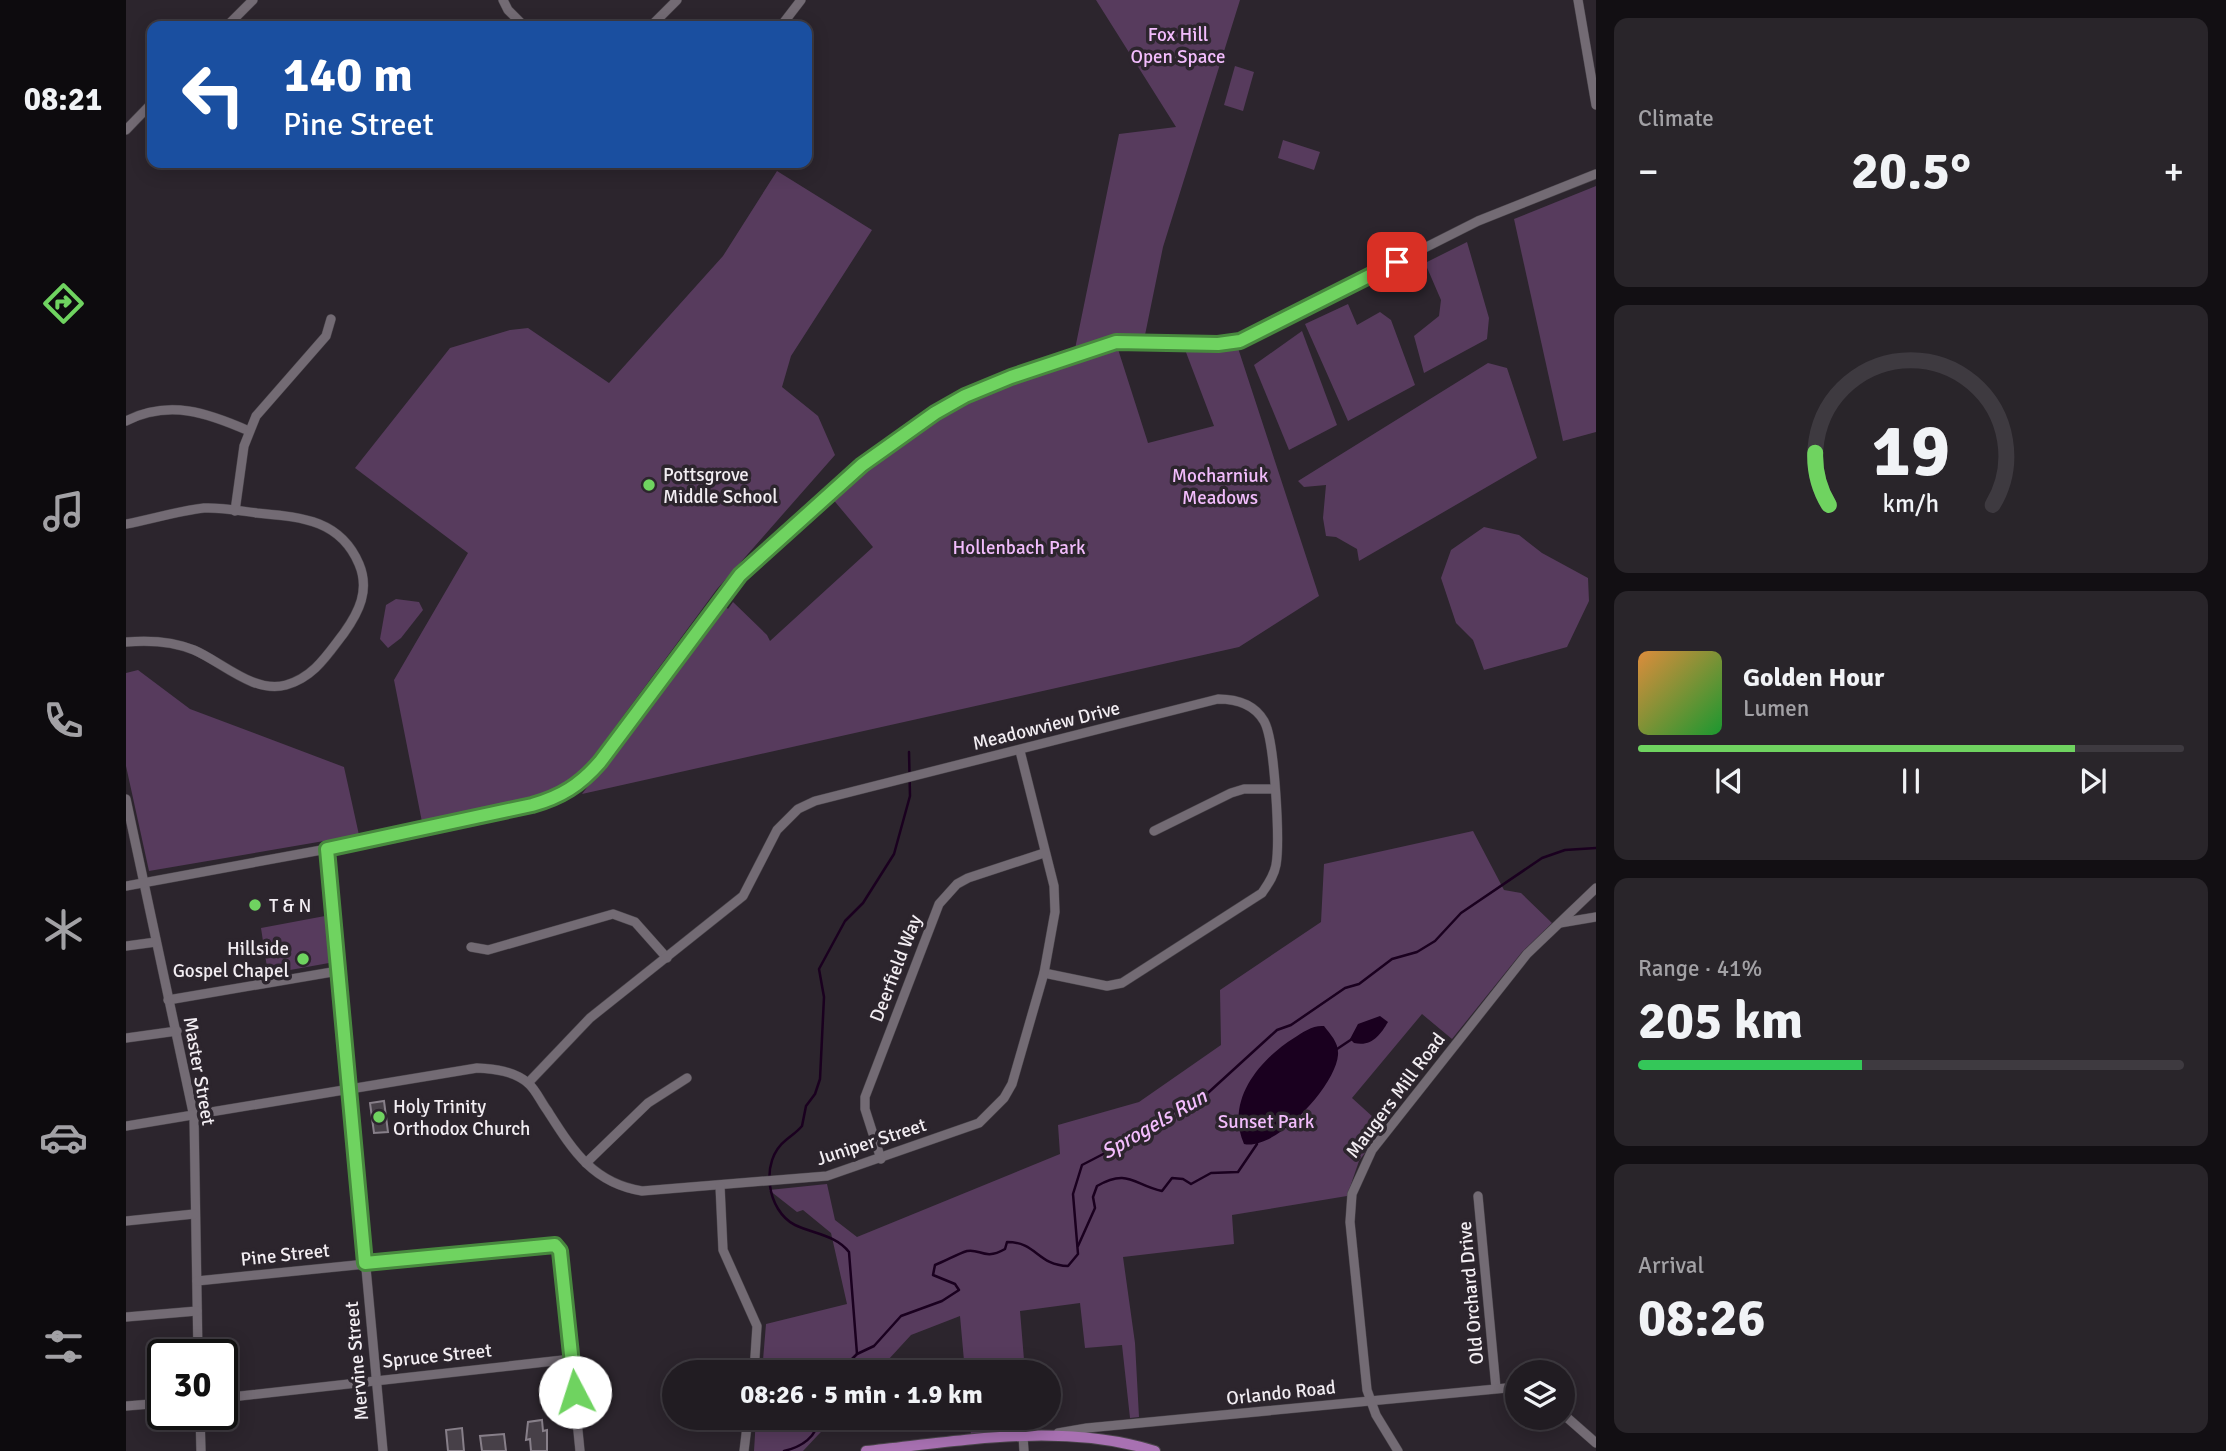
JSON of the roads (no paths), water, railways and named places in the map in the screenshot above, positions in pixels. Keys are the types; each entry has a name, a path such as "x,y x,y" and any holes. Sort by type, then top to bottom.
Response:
{"main road":[{"path":"866,1451 1049,1435 1103,1440 1155,1451"}],"street":[{"path":"232,21 253,0"},
{"path":"503,0 519,21"},
{"path":"657,21 677,0"},
{"path":"785,21 801,0"},
{"path":"1578,0 1596,104"},
{"path":"126,130 147,108"},
{"path":"126,886 327,849 553,799 575,787 600,762 740,575 862,465 951,403 1068,356 1116,342 1218,344 1240,341 1478,221 1596,174"},
{"path":"234,510 244,446 249,431 263,405 326,336 331,319"},
{"path":"126,421 150,412 180,409 215,416 249,431"},
{"path":"126,524 194,509 234,510 313,520 340,536 355,555 364,584 360,608 318,667 287,685 264,685 178,644 126,642"},
{"name":"Meadowview Drive","path":"528,1083 590,1018 743,896 778,830 798,809 816,801 1218,699 1229,699 1248,706 1264,720 1272,749 1277,859 1272,878 1262,893 1122,983 1107,986 1044,973"},
{"name":"Juniper Street","path":"528,1083 572,1149 586,1163 604,1179 621,1188 642,1191 819,1178 881,1159 979,1123 1004,1098 1017,1070 1044,973 1055,912 1054,887 1020,751"},
{"path":"1154,831 1231,793 1244,789 1273,789"},
{"name":"Master Street","path":"126,799 194,1117 198,1339"},
{"name":"Mervine Street","path":"327,849 383,1451"},
{"name":"Deerfield Way","path":"881,1159 865,1109 864,1097 939,904 957,884 968,878 1044,853"},
{"name":"Maugers Mill Road","path":"1398,1451 1369,1401 1350,1222 1352,1194 1360,1171 1394,1120 1527,954 1596,888"},
{"path":"471,947 488,950 613,914 635,922 667,958"},
{"path":"1560,923 1596,917"},
{"path":"126,946 156,942"},
{"path":"168,1000 338,971"},
{"path":"126,1038 177,1031"},
{"path":"126,1126 194,1117 477,1068 510,1073 528,1083"},
{"path":"586,1163 648,1103 687,1078"},
{"path":"719,1186 723,1250 757,1326 755,1360"},
{"name":"Old Orchard Drive","path":"1478,1196 1496,1388"},
{"path":"126,1221 194,1214"},
{"name":"Pine Street","path":"197,1281 555,1245 560,1251 572,1359"},
{"path":"126,1317 197,1311"},
{"path":"572,1359 580,1451"},
{"name":"Spruce Street","path":"238,1396 572,1359"},
{"name":"Orlando Road","path":"1049,1435 1087,1428 1505,1388"},
{"path":"126,1406 147,1404"},
{"path":"1575,1425 1596,1443"},
{"path":"200,1430 201,1451"},
{"path":"744,1451 747,1430"},
{"path":"1023,1436 1024,1451"}],"waterway":[{"path":"857,1354 849,1252 831,1238 795,1225 785,1218 773,1197 770,1172 777,1149 802,1126 806,1106 815,1094 820,1079 824,997 819,969 845,921 863,903 894,854 910,796 909,752"},
{"name":"Sprogels Run","path":"851,1360 874,1346 901,1316 942,1301 959,1290 955,1284 933,1275 935,1265 967,1251 992,1254 1005,1249 1007,1242 1017,1243 1050,1262 1068,1266 1078,1254 1073,1194 1082,1165 1165,1122 1179,1105 1198,1102 1277,1030 1291,1025 1345,988 1359,984 1392,959 1417,952 1435,941 1461,913 1542,858 1565,850 1596,848"},
{"path":"1337,1049 1352,1039"},
{"path":"1078,1246 1095,1208 1093,1197 1097,1186 1116,1178 1124,1178 1162,1191 1172,1178 1183,1179 1191,1184 1211,1173 1238,1172 1257,1144"},
{"name":"Sprogels Run","path":"784,1451 807,1440 815,1430"}],"place":[{"name":"Pottsgrove Middle School","path":"649,485"},
{"name":"T & N","path":"255,905"},
{"name":"Hillside Gospel Chapel","path":"303,959"},
{"name":"Holy Trinity Orthodox Church","path":"379,1117"}],"park label":[{"name":"Fox Hill Open Space","path":"1178,45"},
{"name":"Mocharniuk Meadows","path":"1220,486"},
{"name":"Hollenbach Park","path":"1019,547"},
{"name":"Sunset Park","path":"1266,1121"}]}
